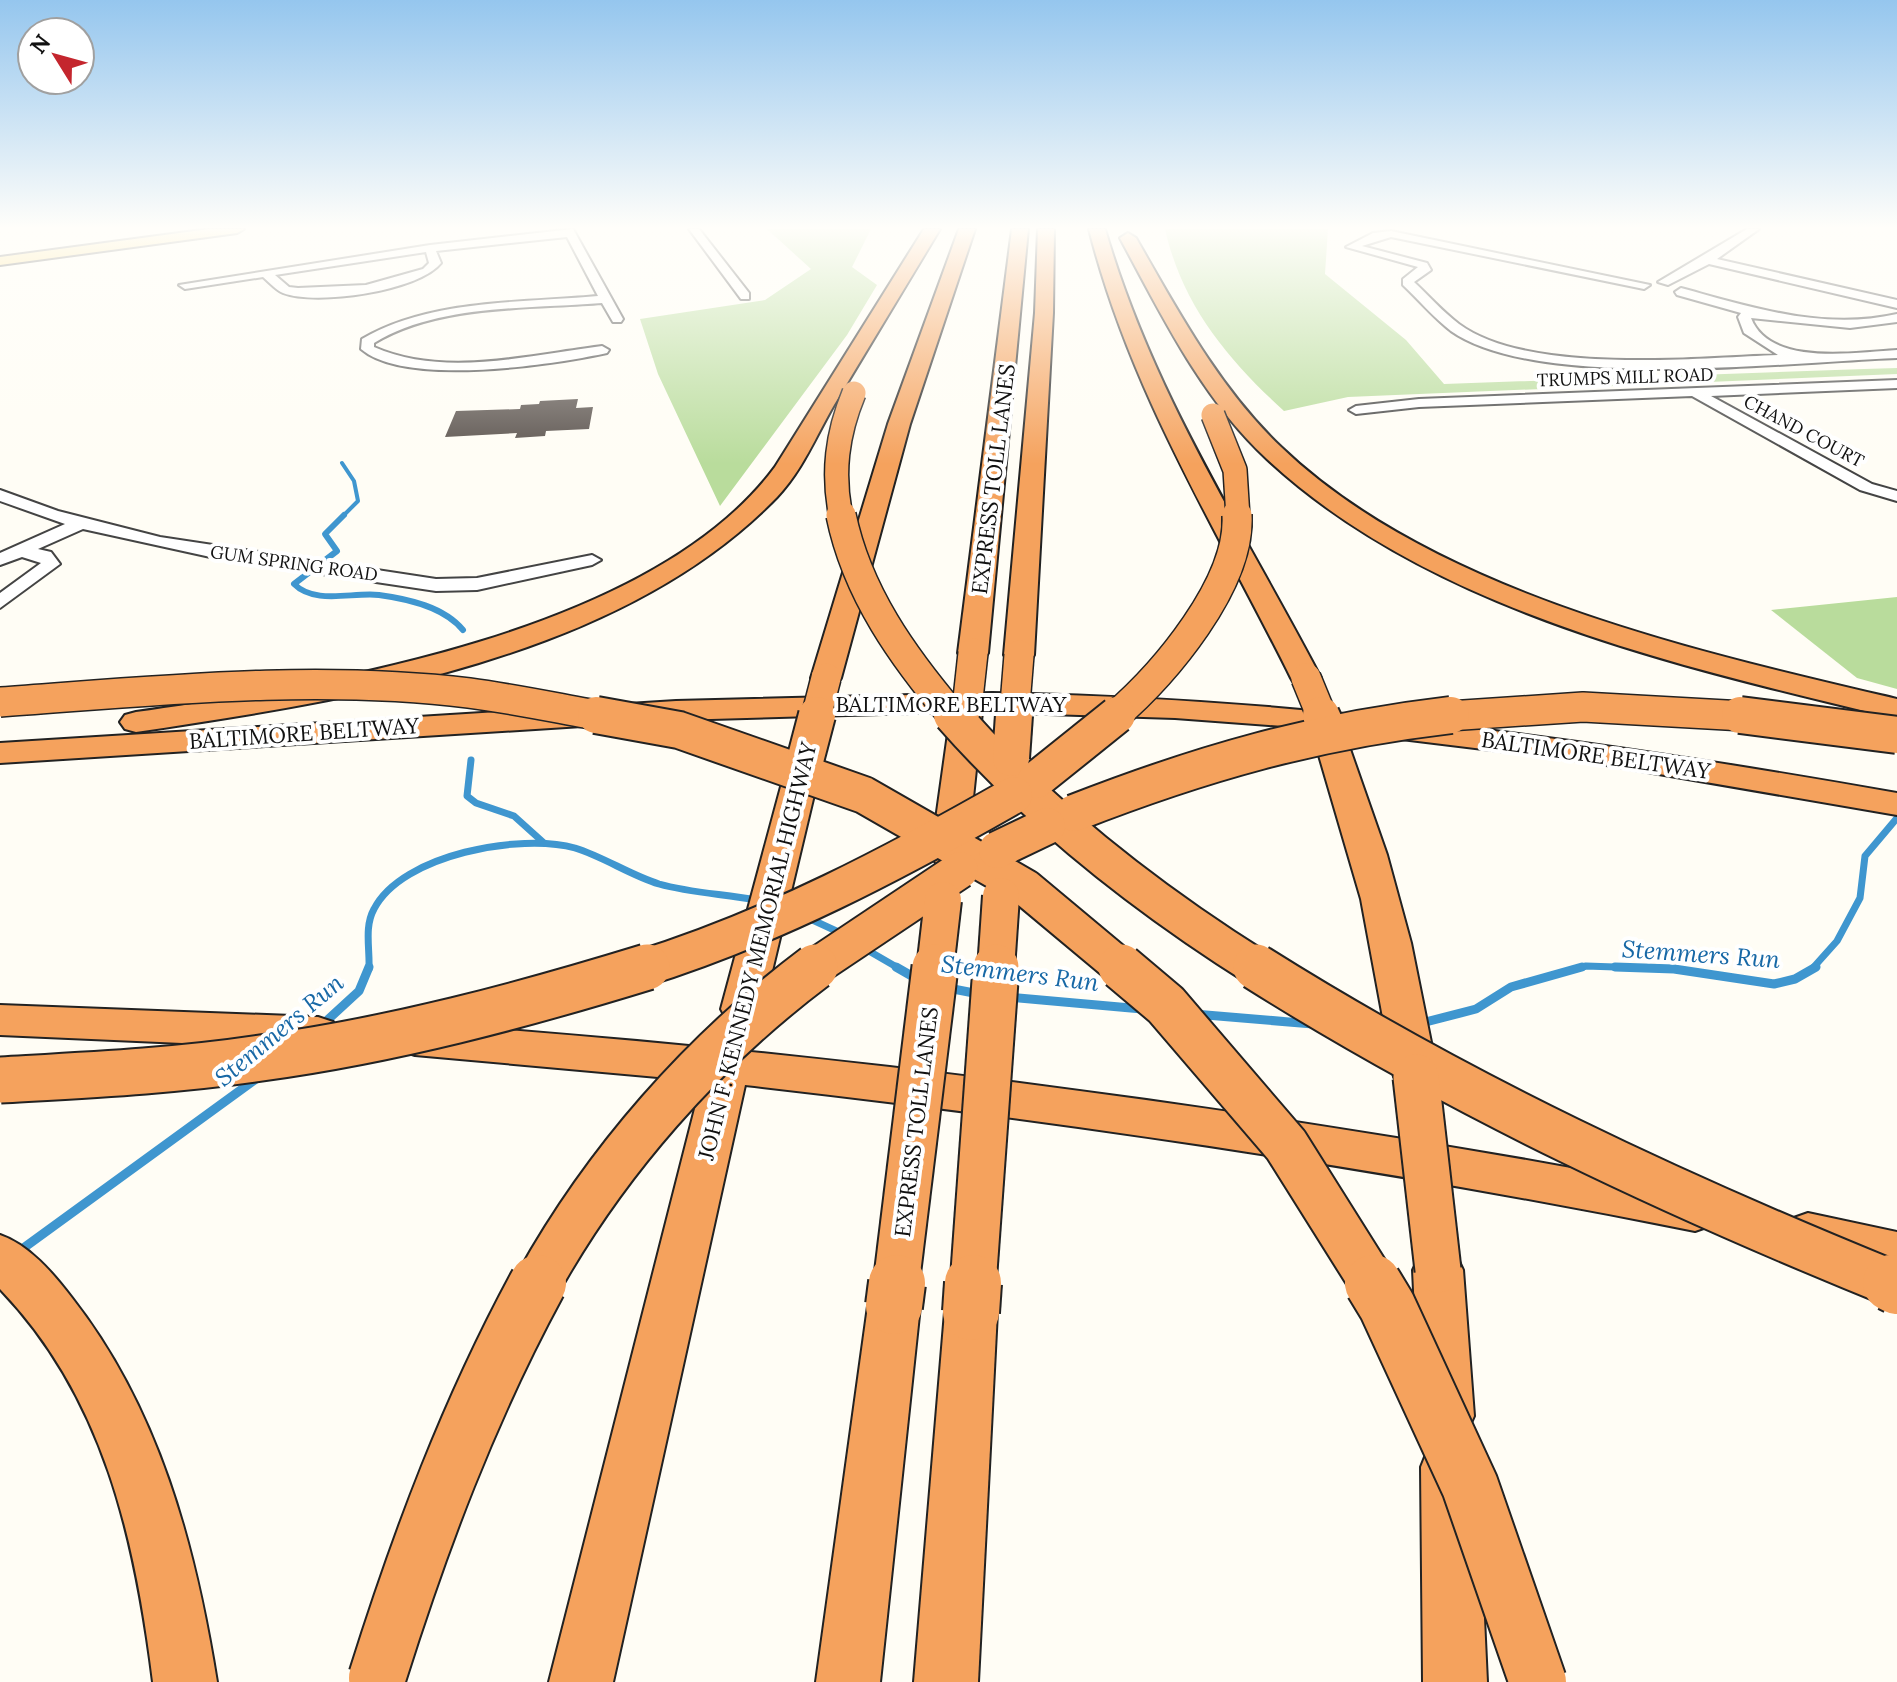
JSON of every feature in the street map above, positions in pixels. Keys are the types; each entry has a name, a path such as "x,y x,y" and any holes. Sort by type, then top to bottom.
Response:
{"highway":[{"path":"0,737 226,710 397,675 532,632 663,572 728,529 771,489 883,307"},
{"path":"900,307 854,393 841,425 835,475 843,531 864,586 893,639 928,686 985,752 1054,817 1191,924 1376,1041 1551,1134 1772,1234 1897,1286"},
{"name":"JOHN F. KENNEDY MEMORIAL HIGHWAY","path":"581,1682 687,1232 826,678 899,424 940,307"},
{"name":"EXPRESS TOLL LANES","path":"848,1682 973,653 1011,307"},
{"name":"EXPRESS TOLL LANES","path":"946,1682 1044,307"},
{"path":"1118,307 1135,354 1306,678 1358,815 1398,970 1423,1129 1446,1369 1455,1682"},
{"path":"0,1080 131,1073 253,1060 434,1025 601,981 712,944 840,891 926,848 1014,795 1083,745 1155,678 1196,625 1233,557 1240,519 1237,470 1213,415 1152,307"},
{"path":"1165,307 1177,329 1233,406 1284,462 1350,512 1440,562 1569,616 1895,718"},
{"path":"0,702 214,687 310,685 435,690 568,706 694,734 814,774 906,815 1000,869 1086,932 1169,1006 1262,1110 1318,1188 1372,1277 1423,1378 1500,1561 1538,1682"},
{"name":"BALTIMORE BELTWAY","path":"0,753 690,709 905,702 1053,704 1176,709 1471,737 1710,771 1897,804"},
{"path":"376,1680 401,1596 455,1448 508,1336 574,1225 645,1128 713,1054 805,975 894,910 1008,844 1109,798 1220,759 1339,731 1457,712 1575,705 1895,718"},
{"path":"0,1020 336,1034 557,1048 771,1069 1098,1113 1476,1172 1674,1207 1897,1253"},
{"path":"0,1256 56,1315 90,1369 137,1468 164,1559 185,1682"}],"street":[{"path":"531,307 415,321 384,330 367,342 368,349 417,367 602,350"},
{"path":"610,307 617,319"},
{"path":"1434,307 1456,328 1518,352 1560,360 1619,365 1897,354"},
{"path":"1749,307 1831,324 1865,325 1897,318"},
{"path":"1754,309 1744,317 1749,330 1793,358"},
{"name":"TRUMPS MILL ROAD","path":"1356,410 1419,403 1897,384"},
{"name":"CHAND COURT","path":"1696,393 1866,487 1897,496"},
{"name":"GUM SPRING ROAD","path":"0,495 79,524 164,543 448,586 477,584 592,560"},
{"path":"0,560 79,524"},
{"path":"0,602 51,564 45,556 19,551"}],"green space":[{"path":"716,307 864,307 847,335 720,506 658,374 640,319"},
{"path":"1195,307 1366,307 1406,340 1444,384 1897,368 1897,374 1348,397 1284,411 1244,372"},
{"path":"1897,597 1897,689 1857,678 1771,610"}],"building":[{"path":"578,399 576,408 593,407 589,429 546,431 545,436 515,438 517,433 445,437 456,411 520,409 521,405 539,404 540,401"}],"waterway":[{"path":"342,463 354,481 358,501 325,534 337,551 294,584 323,596 379,595 414,602 446,615 463,630"},
{"path":"471,760 467,796 476,803 514,816 544,843"},
{"name":"Stemmers Run","path":"1812,969 1837,941 1860,898 1865,856 1897,818"},
{"name":"Stemmers Run","path":"369,967 369,923 374,909 388,890 410,874 436,862 495,846 525,843 575,848 659,884 756,900"},
{"name":"Stemmers Run","path":"806,917 845,935"},
{"name":"Stemmers Run","path":"862,947 900,969"},
{"name":"Stemmers Run","path":"1575,969 1586,966 1674,969"},
{"name":"Stemmers Run","path":"322,1025 359,991 369,967"},
{"name":"Stemmers Run","path":"896,967 917,979"},
{"name":"Stemmers Run","path":"1418,1024 1476,1009 1511,987 1582,967"},
{"name":"Stemmers Run","path":"1615,967 1674,969"},
{"name":"Stemmers Run","path":"1674,969 1774,984 1795,979 1816,967"},
{"name":"Stemmers Run","path":"948,988 979,994"},
{"name":"Stemmers Run","path":"1007,997 1142,1009"},
{"name":"Stemmers Run","path":"1194,1014 1313,1024"},
{"name":"Stemmers Run","path":"18,1252 260,1076"}]}
